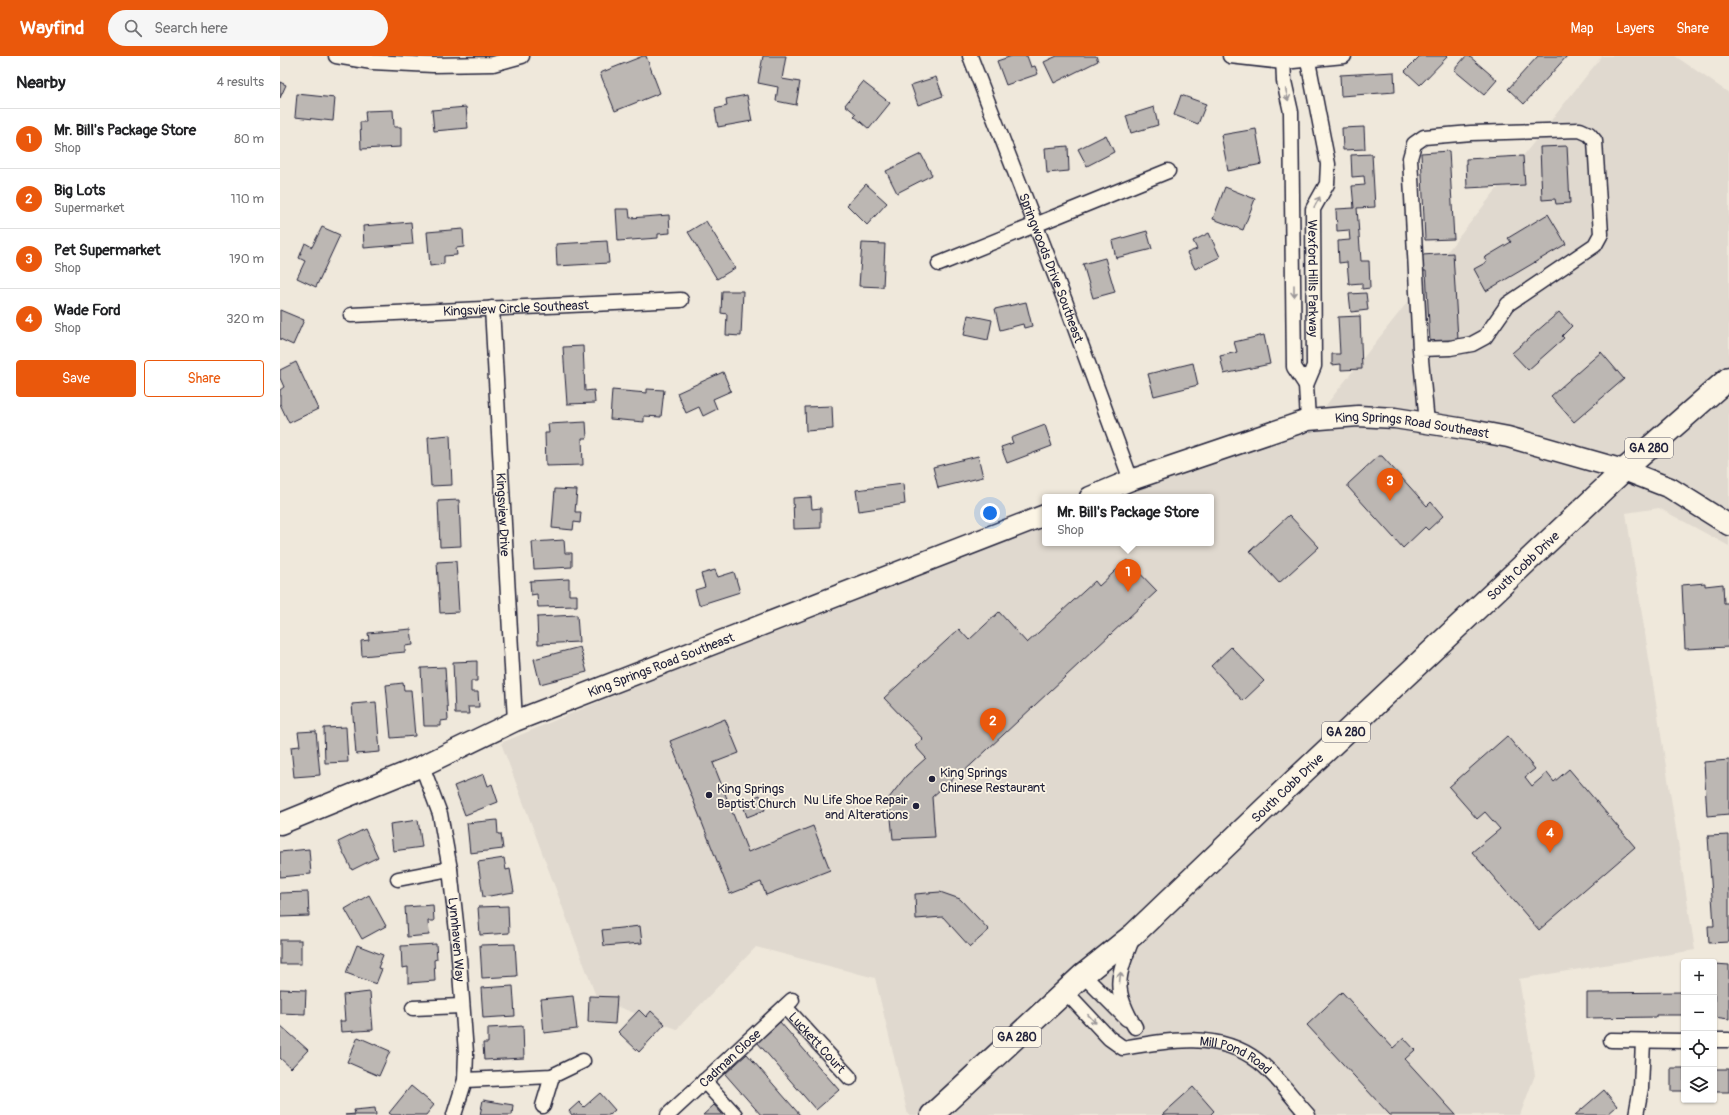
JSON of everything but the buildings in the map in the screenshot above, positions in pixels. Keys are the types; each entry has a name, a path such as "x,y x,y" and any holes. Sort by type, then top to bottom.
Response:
{"main road":[{"name":"South Cobb Drive","path":"932,1115 1065,991 1134,934 1276,797 1624,470 1729,378"}],"street":[{"path":"336,56 372,62 433,65 493,64 522,56"},
{"name":"Springwoods Drive Southeast","path":"970,56 1065,300 1131,480"},
{"path":"1230,56 1283,59 1344,56"},
{"name":"Wexford Hills Parkway","path":"1307,58 1328,164 1327,184 1313,209 1314,366 1306,385 1308,420"},
{"name":"Wexford Hills Parkway","path":"1283,59 1284,81 1292,112 1294,367 1306,385"},
{"path":"1420,349 1472,344 1485,337 1508,304 1595,244 1602,234 1595,141 1588,134 1580,130 1471,133 1424,137 1414,144 1410,158 1420,349 1427,423"},
{"path":"940,264 1168,171"},
{"path":"1293,274 1313,274"},
{"name":"Kingsview Circle Southeast","path":"351,315 681,300"},
{"name":"Kingsview Drive","path":"492,308 515,721"},
{"name":"King Springs Road Southeast","path":"1097,494 1131,480 1308,420 1358,416 1395,418 1508,437 1624,470 1670,488 1729,525"},
{"name":"King Springs Road Southeast","path":"280,824 422,766 515,721 1042,516"},
{"name":"Lynnhaven Way","path":"422,766 440,814 450,869 457,932 461,1006 466,1053 465,1080 454,1115"},
{"path":"398,879 450,869"},
{"path":"1134,934 1121,968 1118,981 1123,1008 1140,1035 1142,1044"},
{"path":"1083,975 1135,1027"},
{"name":"Mill Pond Road","path":"1065,991 1109,1038 1123,1048 1142,1044 1178,1040 1216,1041 1240,1050 1258,1060 1275,1076 1308,1115"},
{"name":"Luckett Court","path":"788,1004 850,1078"},
{"name":"Cadman Close","path":"668,1115 788,1004"},
{"path":"413,1008 461,1006"},
{"path":"1611,1040 1681,1041"},
{"path":"1717,1040 1729,1040"},
{"path":"1636,1115 1642,1088 1643,1041"},
{"path":"465,1080 552,1076 583,1061"},
{"path":"543,1106 552,1076"},
{"path":"704,1081 735,1115"}],"shaded area":[{"path":"1602,56 1675,56 1729,93 1729,546 1659,508 1626,513 1695,950 1519,979 1535,1075 1520,1115 908,1115 875,978 756,947 677,1029 597,999 501,743 750,638 1042,521 1042,546 1214,546 1214,494 1111,494 1315,419"}],"place":[{"name":"Pet Supermarket","path":"1390,501"},
{"name":"Mr. Bill's Package Store","path":"1128,592"},
{"name":"Big Lots","path":"993,741"},
{"name":"King Springs Chinese Restaurant","path":"932,779"},
{"name":"King Springs Baptist Church","path":"709,795"},
{"name":"Nu Life Shoe Repair and Alterations","path":"916,806"},
{"name":"Wade Ford","path":"1550,853"}]}
